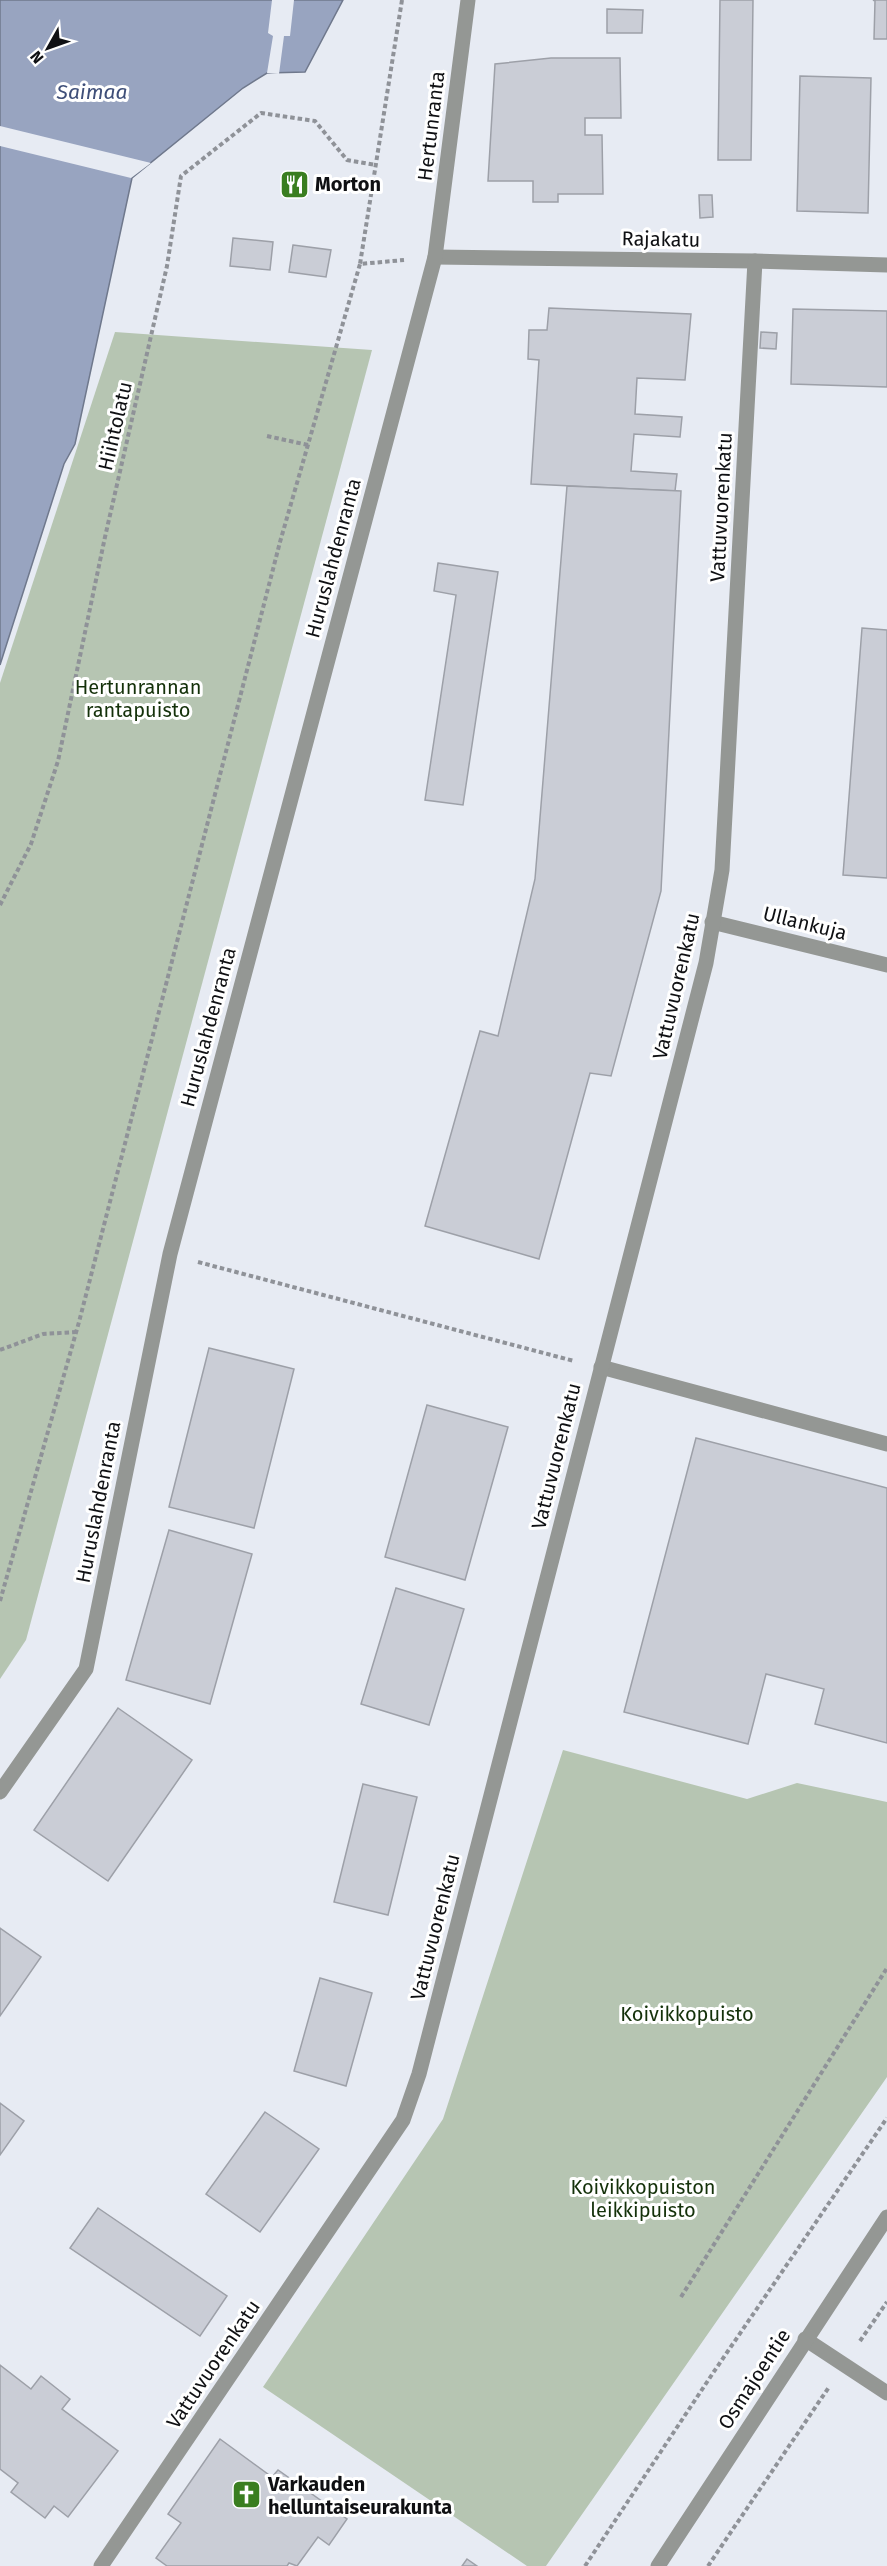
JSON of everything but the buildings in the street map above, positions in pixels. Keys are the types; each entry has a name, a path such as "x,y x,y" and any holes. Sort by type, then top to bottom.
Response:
{"street":[{"name":"Hertunranta","path":"435,257 468,0"},
{"name":"Rajakatu","path":"435,257 887,265"},
{"name":"Huruslahdenranta","path":"0,1792 86,1669 170,1254 435,257"},
{"name":"Vattuvuorenkatu","path":"101,2566 404,2120 419,2074 706,963 722,870 755,261"},
{"name":"Ullankuja","path":"712,922 887,965"},
{"path":"601,1368 887,1444"},
{"name":"Osmajoentie","path":"658,2566 887,2217"},
{"path":"805,2339 887,2394"}],"path":[{"path":"0,1601 76,1332 277,553 360,264 402,0"},
{"name":"Hiihtolatu","path":"0,904 31,844 58,761 105,537 167,266 181,176 261,113 315,120 347,160 376,165"},
{"path":"360,264 435,257"},
{"path":"267,436 308,445"},
{"path":"170,1254 573,1359 596,1385"},
{"path":"0,1350 43,1334 76,1332"},
{"path":"681,2297 887,1968"},
{"path":"585,2566 719,2363 887,2118"},
{"path":"708,2566 887,2302"}],"green space":[{"name":"Hertunrannan rantapuisto","path":"115,332 372,350 26,1640 0,1679 0,683"},
{"name":"Koivikkopuisto","path":"563,1750 747,1799 797,1783 887,1802 887,2077 546,2566 527,2566 263,2387 443,2119"}],"water":[{"name":"Saimaa","path":"0,0 343,0 305,72 267,73 243,88 132,178 75,444 64,464 0,665"}],"pier":[{"path":"272,0 294,0 290,36 284,36 279,74 267,73 273,36 268,33"},
{"path":"0,126 151,163 131,178 0,146"}],"place":[{"name":"Morton","path":"294,184"},
{"name":"Varkauden helluntaiseurakunta","path":"247,2495"}],"park label":[{"name":"Koivikkopuiston leikkipuisto","path":"643,2198"}]}
